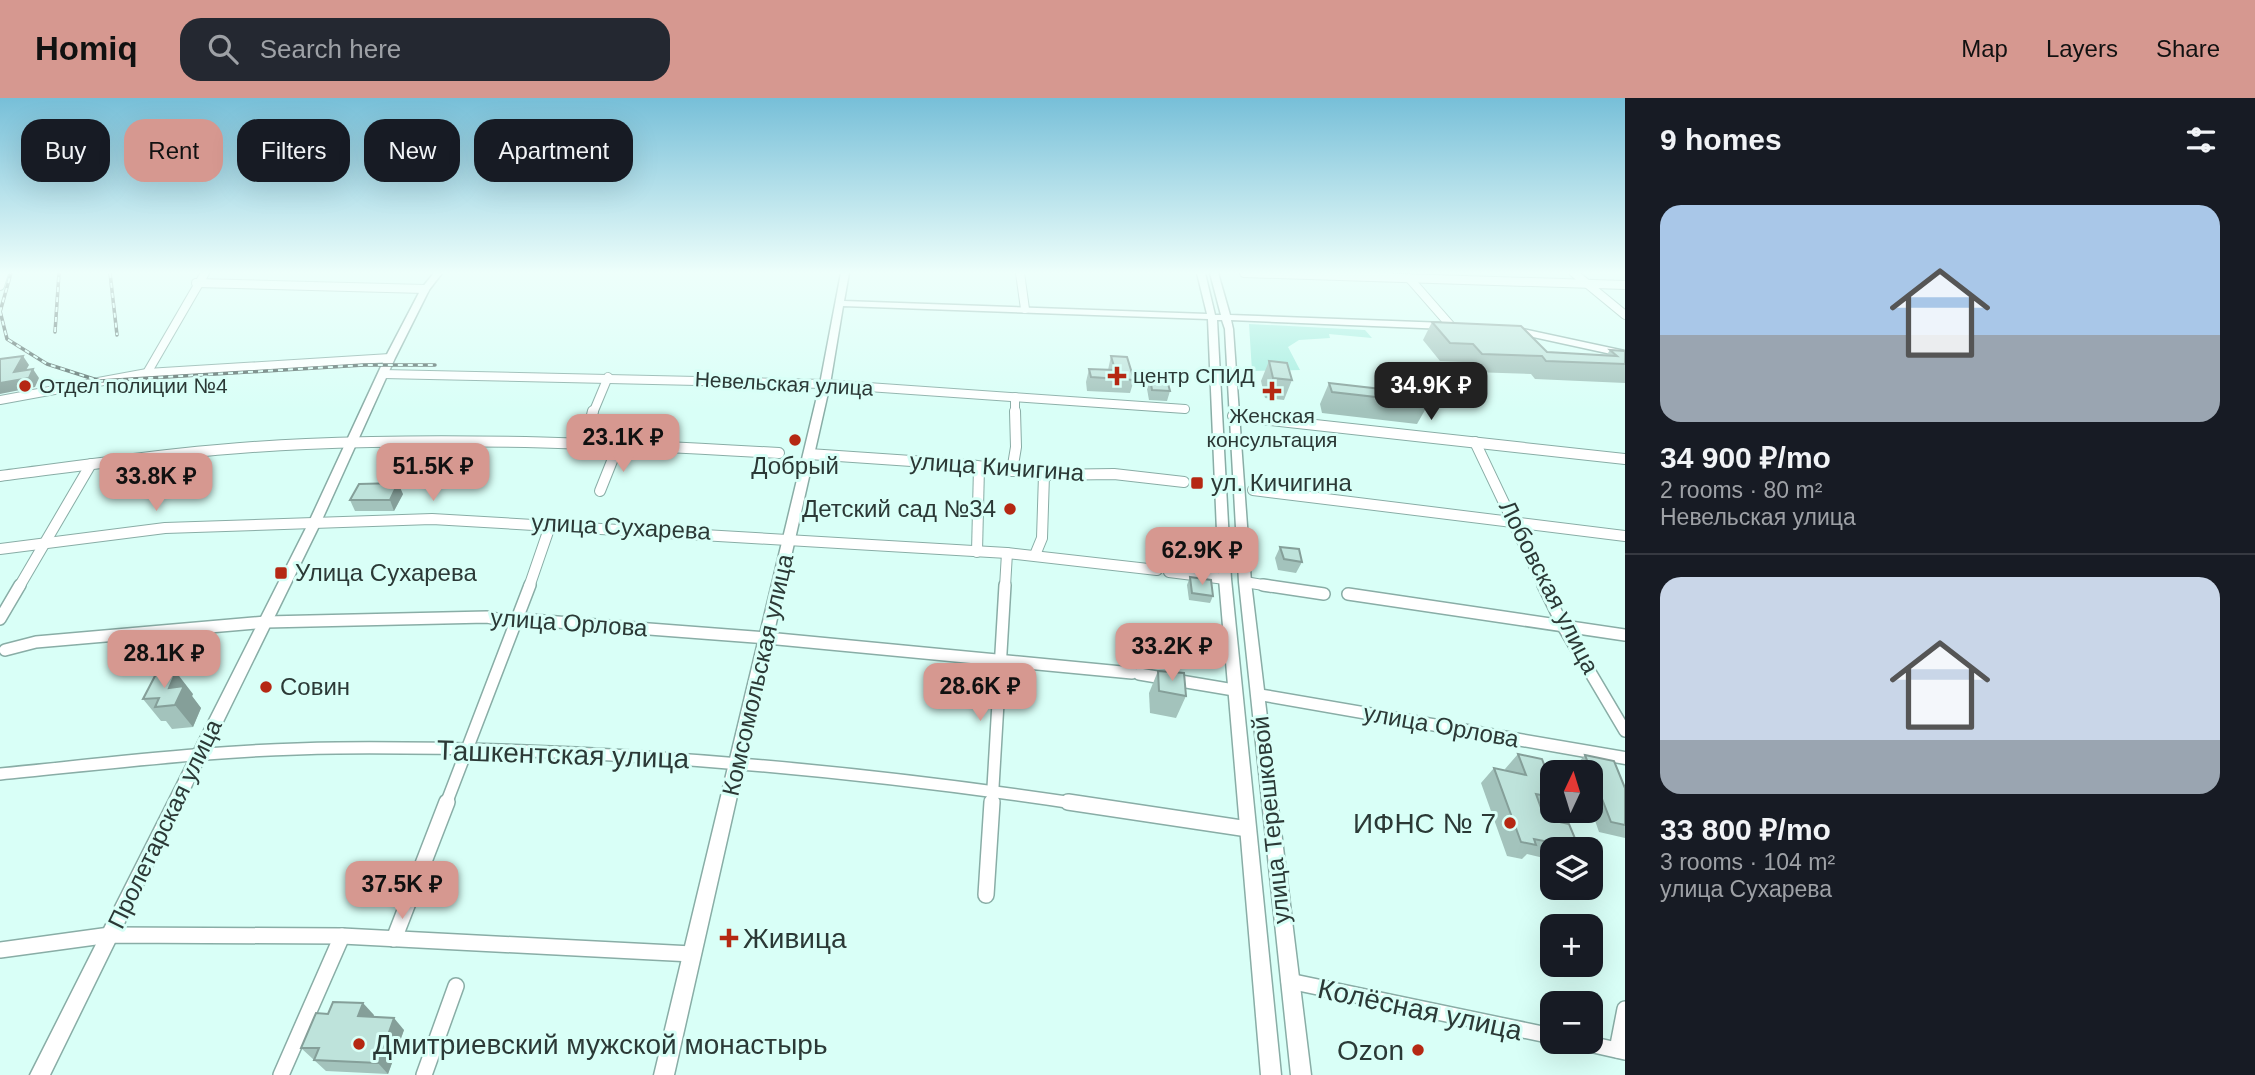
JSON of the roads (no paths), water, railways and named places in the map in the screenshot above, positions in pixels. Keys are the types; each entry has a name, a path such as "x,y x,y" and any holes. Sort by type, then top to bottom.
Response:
{"main road":[{"name":"Пролетарская улица","path":"40,1075 315,522 349,443 410,319"},
{"name":"Комсомольская улица","path":"664,1075 790,538 838,319"},
{"name":"улица Терешковой","path":"1212,319 1225,579 1271,1075"},
{"name":"улица Терешковой","path":"1227,319 1245,582 1301,1075"},
{"path":"1285,319 1464,327"},
{"path":"1501,328 1625,354"},
{"name":"улица Орлова","path":"1256,694 1625,758"}],"street":[{"path":"147,373 177,319"},
{"path":"1444,319 1451,326"},
{"path":"0,400 147,373 390,358"},
{"name":"Невельская улица","path":"383,374 825,384 1185,409"},
{"path":"585,444 595,405 608,377"},
{"path":"1012,471 1016,447 1015,397"},
{"path":"1233,416 1625,459"},
{"name":"Лобовская улица","path":"1475,442 1516,522 1564,628 1625,731"},
{"path":"0,476 238,448 349,443 585,444 779,453"},
{"path":"600,491 618,446"},
{"name":"улица Кичигина","path":"808,454 979,467 1044,475 1114,474 1184,482"},
{"path":"0,619 91,464"},
{"path":"976,552 979,467"},
{"path":"1035,555 1042,538 1044,475"},
{"path":"1254,490 1625,536"},
{"name":"улица Сухарева","path":"0,550 165,528 432,519 551,523 1035,555 1225,579"},
{"path":"394,939 518,619 551,523"},
{"path":"986,895 1007,553"},
{"path":"1245,582 1324,594"},
{"path":"1348,594 1625,635"},
{"name":"улица Орлова","path":"2,653 36,642 266,622 392,617 487,617 507,621 518,619 767,638 1000,660 1135,674 1234,690"},
{"name":"Ташкентская улица","path":"0,774 200,754 336,748 640,755 737,762 993,791 1248,829"},
{"path":"0,950 110,935 342,936 692,954"},
{"path":"281,1075 342,936"},
{"name":"Колёсная улица","path":"1289,981 1540,1033"},
{"path":"424,1075 456,985"},
{"path":"1603,1047 1621,1051 1625,1009"}],"railway":[{"path":"2,319 7,339 47,364 100,381 364,365 435,365"},
{"path":"55,332 56,319"},
{"path":"115,319 117,335"}],"place":[{"name":"центр СПИД","path":"1117,376"},
{"name":"Отдел полиции №4","path":"25,386"},
{"name":"Женская консультация","path":"1272,391"},
{"name":"Добрый","path":"795,440"},
{"name":"ул. Кичигина","path":"1197,483"},
{"name":"Детский сад №34","path":"1010,509"},
{"name":"Улица Сухарева","path":"281,573"},
{"name":"Совин","path":"266,687"},
{"name":"ИФНС № 7","path":"1510,823"},
{"name":"Живица","path":"729,938"},
{"name":"Дмитриевский мужской монастырь","path":"359,1044"},
{"name":"Ozon","path":"1418,1050"}]}
